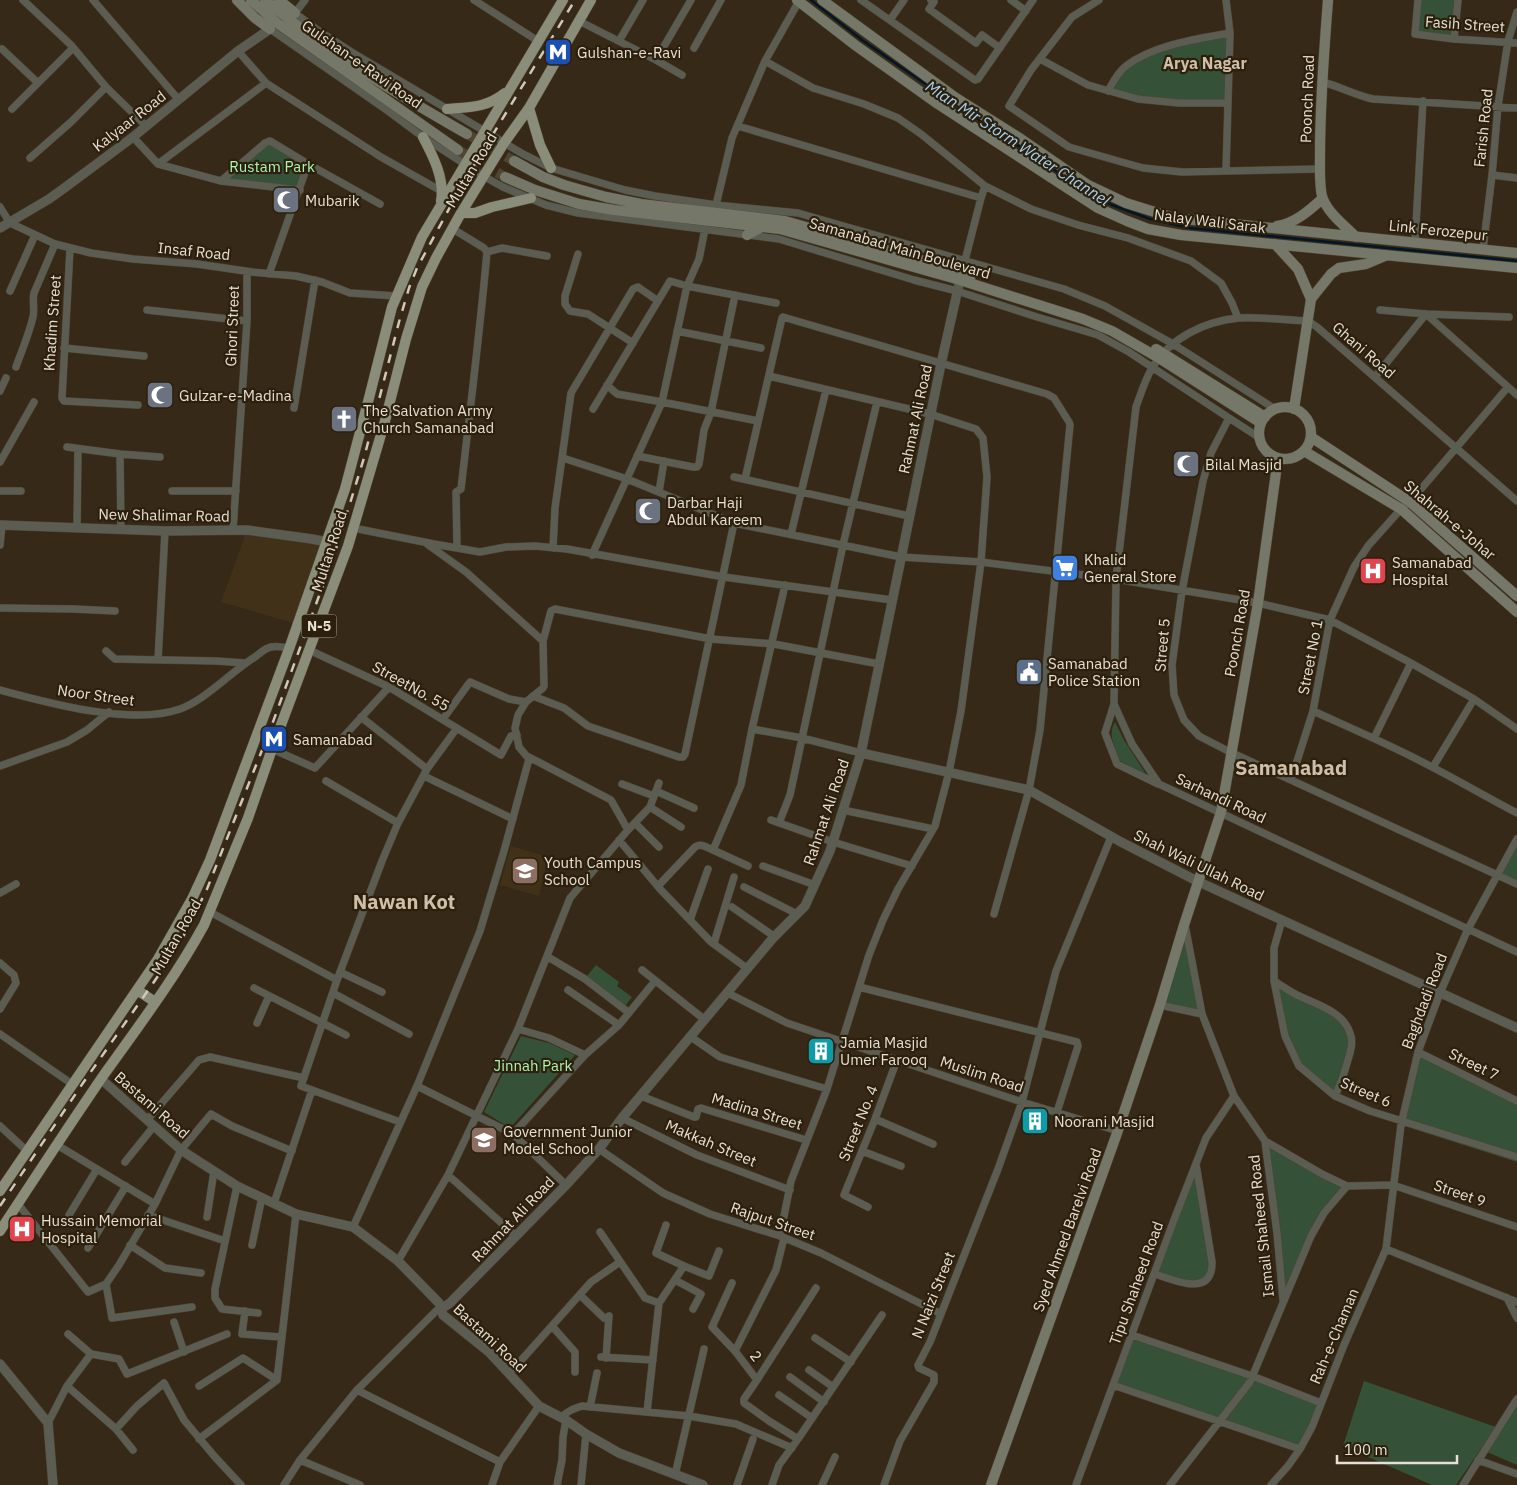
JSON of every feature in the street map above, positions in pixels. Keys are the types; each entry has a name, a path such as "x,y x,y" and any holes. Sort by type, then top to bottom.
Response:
{"main road":[{"path":"237,0 255,18 270,29"},
{"name":"Gulshan-e-Ravi Road","path":"251,0 278,22 458,150"},
{"name":"Gulshan-e-Ravi Road","path":"265,0 284,16 354,65 467,134"},
{"path":"279,0 295,13"},
{"name":"Multan Road","path":"0,1191 138,990 192,899 210,860 289,649 345,489 396,296 422,237 440,205 563,0"},
{"name":"Multan Road","path":"0,1231 101,1079 155,1002 195,941 210,912 248,818 348,546 385,421 413,312 429,272 461,214 504,143 529,108 591,0"},
{"name":"Nalay Wali Sarak","path":"822,0 944,89 1088,185 1126,203 1174,218 1356,237"},
{"name":"Poonch Road","path":"1322,199 1320,169 1322,82 1328,0"},
{"name":"Nalay Wali Sarak","path":"798,1 855,45 935,102 1098,208 1127,221 1148,229 1181,235 1389,255"},
{"path":"447,109 480,106 495,101 510,89"},
{"path":"935,102 944,89"},
{"path":"529,108 540,144 551,168"},
{"path":"423,137 437,168 443,192 440,205"},
{"name":"Samanabad Main Boulevard","path":"514,161 543,177 606,197 765,223 780,229 961,277 1099,325 1161,356 1263,420"},
{"name":"Samanabad Main Boulevard","path":"505,177 535,190 579,204 614,210 765,223"},
{"path":"461,214 531,198"},
{"path":"1265,226 1281,225 1296,219 1322,199 1333,214 1356,237"},
{"path":"747,235 765,223 755,208"},
{"name":"Link Ferozepur","path":"1356,237 1517,253"},
{"path":"1274,244 1298,269 1311,299"},
{"path":"1294,409 1311,299 1327,278 1339,268 1366,264 1389,255"},
{"name":"Link Ferozepur","path":"1389,255 1517,268"},
{"path":"1288,407 1302,413 1308,420 1311,428 1309,444 1304,451 1292,458 1278,458 1269,453 1263,446 1260,438 1259,430 1263,420 1276,409 1288,407"},
{"name":"Shahrah-e-Johar","path":"1311,437 1410,502 1517,596"},
{"name":"Shahrah-e-Johar","path":"1304,451 1401,509 1517,612"},
{"name":"Poonch Road","path":"1221,812 1230,752 1258,603 1278,458"},
{"name":"Syed Ahmed Barelvi Road","path":"991,1485 1118,1131 1221,812"},
{"path":"138,990 155,1002"}],"street":[{"path":"23,0 73,48 106,87 146,126"},
{"path":"93,0 179,100"},
{"path":"305,0 295,13 316,29 504,143 551,168 625,190 655,196 716,205 798,213 1064,289 1105,306 1173,344 1276,409"},
{"path":"474,0 538,41"},
{"path":"619,41 643,0"},
{"path":"656,60 691,0"},
{"path":"694,48 721,0"},
{"path":"861,0 975,80 978,79 1034,0"},
{"path":"890,20 904,0"},
{"path":"932,0 934,2 929,9 976,43 982,35 1000,48"},
{"path":"1011,0 1026,10"},
{"path":"1099,0 1072,18 1031,70 1009,106 1069,147 1143,168 1182,172 1320,169"},
{"path":"1226,0 1230,33 1226,171"},
{"name":"Fasih Street","path":"1418,0 1415,34 1454,39 1517,43"},
{"path":"1454,39 1458,0"},
{"path":"716,205 732,138 765,61 798,1"},
{"name":"Farish Road","path":"1483,249 1498,106 1508,41 1517,12"},
{"path":"579,21 682,75"},
{"path":"270,29 465,165 503,187 546,205 578,213 779,239 914,280 958,291 1098,335 1129,352 1260,438"},
{"name":"Kalyaar Road","path":"0,228 50,199 146,126 238,51 270,29"},
{"path":"1108,91 1121,71 1137,59 1184,42 1230,33"},
{"path":"12,109 73,48"},
{"path":"2,49 38,83"},
{"path":"238,51 266,83 381,158 443,192"},
{"path":"1040,59 1088,85 1138,99 1179,103 1228,103"},
{"path":"765,61 812,88 864,104 898,118 921,134 985,186 1031,210 1128,238 1191,261 1220,282 1238,318"},
{"path":"1322,82 1373,99 1517,108"},
{"path":"158,164 266,83"},
{"path":"30,158 71,122 106,87"},
{"path":"1415,242 1423,101"},
{"path":"738,126 981,198"},
{"path":"133,136 158,164 221,181 300,190"},
{"path":"221,181 270,141 380,204"},
{"path":"269,274 308,164"},
{"path":"1492,175 1517,178"},
{"path":"961,277 985,186"},
{"path":"0,207 10,223"},
{"name":"Insaf Road","path":"10,223 70,249 247,272 296,276 315,280 350,293 396,296"},
{"path":"453,229 484,248 486,252 480,329 461,489 456,492 457,548"},
{"path":"592,555 662,402 687,286 699,259 705,229"},
{"path":"10,290 35,235"},
{"path":"16,366 34,315 34,293 55,244"},
{"path":"486,252 502,248 547,256"},
{"name":"Khadim Street","path":"70,249 62,398 64,401 138,405"},
{"path":"578,254 565,296 565,304 570,311 588,314 633,343"},
{"name":"Ghori Street","path":"233,530 247,321 247,272"},
{"name":"Rahmat Ali Road","path":"441,1309 450,1303 599,1149 622,1118 775,937 805,906 833,842 861,752 930,414 961,277"},
{"path":"294,408 315,280"},
{"path":"593,410 670,281 776,303"},
{"path":"553,548 555,508 571,393 635,287 638,287 658,301"},
{"path":"638,456 697,467 699,464 704,430 711,412 735,295"},
{"path":"147,310 247,321"},
{"path":"1380,310 1426,314 1509,317"},
{"path":"1374,377 1426,314"},
{"path":"1426,314 1517,395"},
{"path":"745,479 783,317 1051,396 1069,422 1057,572 1040,730 1029,790 994,914"},
{"path":"1161,356 1183,335 1198,328 1238,318 1308,321"},
{"name":"Ghani Road","path":"1308,321 1517,501"},
{"path":"677,331 761,348"},
{"path":"64,348 144,356"},
{"name":"Sarhandi Road","path":"1161,356 1152,367 1136,406 1116,579 1114,704 1132,744 1159,784 1517,952"},
{"name":"2","path":"769,376 930,414 976,429 983,438 987,477 981,562 961,711 950,772 934,829 898,889 869,956 827,1089 791,1181 776,1270 735,1351 757,1380 744,1399 744,1403 798,1440"},
{"path":"0,391 6,378"},
{"path":"608,385 617,394 758,421"},
{"name":"Street No 1","path":"1291,780 1313,711 1330,620 1354,567 1368,546 1401,509 1410,502 1508,387"},
{"path":"791,534 826,390"},
{"path":"0,462 34,402"},
{"path":"779,823 790,795 843,545 878,402"},
{"name":"Street 5","path":"1229,418 1211,453 1203,481 1182,591 1172,665 1174,695 1184,720 1199,736 1230,752 1517,884"},
{"path":"67,447 160,457"},
{"path":"77,527 78,449"},
{"path":"120,454 121,529"},
{"path":"563,458 627,479 734,523 901,557 981,562 1116,579 1258,603 1330,620 1474,699 1517,729"},
{"path":"659,492 664,461"},
{"path":"734,477 909,516"},
{"path":"0,491 21,492"},
{"path":"172,491 236,491"},
{"path":"533,696 564,708 588,726 683,757 711,639 734,523"},
{"path":"0,544 1,525"},
{"name":"New Shalimar Road","path":"1,525 165,531 233,530 327,542"},
{"path":"353,528 480,552 516,547 535,546 553,548 724,577 892,600"},
{"path":"158,660 165,531"},
{"path":"424,542 466,572 543,642"},
{"path":"713,850 742,785 752,729 785,585"},
{"path":"0,608 74,609 115,612"},
{"path":"353,1227 417,1086 480,931 529,759 519,747 515,728 518,715 526,702 544,686 543,642 551,611 555,609 711,639 771,643 879,664"},
{"name":"Noor Street","path":"0,690 48,702 109,712 135,715 166,712 179,710 195,701 245,663 270,647 289,649"},
{"name":"StreetNo. 55","path":"309,650 389,686 501,754 511,736 517,735"},
{"path":"106,651 115,659 245,663"},
{"path":"1374,738 1411,663"},
{"path":"443,719 470,682 509,699 526,702"},
{"path":"272,749 315,768 389,686"},
{"path":"1433,767 1474,699"},
{"path":"1114,704 1105,733 1117,764 1159,784"},
{"path":"1313,711 1433,767 1517,813"},
{"path":"0,766 67,742 87,730 109,712"},
{"path":"361,717 426,773 513,819"},
{"path":"400,1122 301,1086 337,980 398,824 426,773 457,728"},
{"path":"752,729 802,738 861,752"},
{"name":"Shah Wali Ullah Road","path":"861,752 1029,790 1112,837 1199,882 1517,1028"},
{"path":"526,756 611,800 628,830"},
{"path":"326,781 398,824"},
{"path":"398,1261 448,1176 477,1116 518,1028 570,898 650,807 659,783"},
{"path":"622,784 694,808"},
{"path":"650,807 681,827"},
{"path":"843,810 934,829"},
{"path":"770,820 833,842 912,866"},
{"path":"635,823 659,847"},
{"name":"N Naizi Street","path":"884,1485 900,1441 934,1382 934,1375 919,1368 918,1365 942,1314 998,1169 1022,1102 1056,971 1112,837"},
{"name":"Baghdadi Road","path":"1393,1185 1401,1120 1418,1052 1440,993 1468,929 1517,839"},
{"path":"619,840 690,920 714,943 748,969"},
{"path":"658,886 698,845 702,845 748,866"},
{"path":"763,866 815,885"},
{"path":"690,920 708,869"},
{"path":"714,943 734,877"},
{"path":"0,893 16,884"},
{"path":"744,887 797,914"},
{"path":"732,907 775,937"},
{"path":"210,912 337,980"},
{"name":"Street 6","path":"1282,920 1274,948 1274,981 1285,1036 1299,1066 1335,1096 1370,1111 1517,1157"},
{"path":"1184,925 1202,1014 1234,1096 1265,1141 1322,1174 1347,1186 1324,1213 1311,1236 1283,1303"},
{"path":"548,957 585,979 628,1012"},
{"path":"0,963 14,975 16,983 0,1009"},
{"path":"642,970 705,1020"},
{"path":"340,972 382,992"},
{"path":"513,1134 585,1055 619,1025 655,981"},
{"path":"1274,981 1333,1013 1344,1022 1350,1032 1352,1042 1350,1055 1341,1085 1335,1096"},
{"path":"859,987 1077,1042 1078,1044 1057,1112"},
{"path":"254,988 346,1036"},
{"path":"568,990 619,1025"},
{"path":"333,993 409,1034"},
{"name":"Muslim Road","path":"728,993 787,1024 1022,1102 1118,1131"},
{"path":"257,1023 269,996"},
{"path":"1160,1005 1202,1014"},
{"path":"518,1028 549,1038 585,1055"},
{"path":"0,1034 72,1084"},
{"path":"691,1037 720,1057 827,1089"},
{"name":"Street 7","path":"1418,1052 1517,1101"},
{"path":"125,1162 151,1123 199,1060 210,1057 304,1078"},
{"name":"Street No. 4","path":"868,1207 844,1195 876,1119 897,1060"},
{"name":"Bastami Road","path":"101,1079 181,1150 237,1186 296,1214 353,1227 398,1261 439,1303 443,1315 489,1352 539,1406 619,1453 703,1485"},
{"path":"417,1086 513,1134 566,1185"},
{"path":"274,1203 312,1090"},
{"name":"Madina Street","path":"641,1096 696,1117 698,1109 701,1108 806,1140"},
{"name":"Tipu Shaheed Road","path":"1076,1485 1206,1138 1234,1096"},
{"path":"18,1204 88,1292 106,1284 155,1204 181,1150 211,1114 232,1126 292,1151"},
{"name":"Makkah Street","path":"622,1118 697,1155 790,1190"},
{"path":"876,1119 933,1144"},
{"path":"0,1126 27,1151"},
{"name":"Ismail Shaheed Road","path":"1170,1485 1250,1382 1283,1303 1277,1233 1265,1141"},
{"path":"58,1145 155,1204"},
{"name":"Rajput Street","path":"599,1149 663,1193 710,1214 782,1237 821,1254 942,1314"},
{"path":"862,1151 901,1166"},
{"path":"1154,1274 1189,1284 1206,1281 1210,1275 1212,1262 1196,1163"},
{"path":"69,1215 97,1169"},
{"path":"207,1217 214,1171"},
{"path":"448,1176 516,1236"},
{"name":"Street 9","path":"1347,1186 1393,1185 1517,1227"},
{"name":"Rah-e-Chaman","path":"1271,1485 1288,1466 1312,1427 1386,1250 1393,1185"},
{"path":"88,1248 126,1186"},
{"path":"237,1186 215,1289 215,1298 222,1309 258,1313"},
{"path":"252,1245 262,1197"},
{"path":"199,1439 277,1380 296,1214"},
{"path":"148,1215 225,1241"},
{"path":"666,1225 656,1253 708,1276 719,1251"},
{"path":"600,1232 645,1298 659,1303"},
{"path":"130,1245 165,1268 201,1273"},
{"path":"1386,1250 1517,1302"},
{"path":"509,1374 591,1282 620,1262"},
{"path":"647,1412 659,1303 684,1266"},
{"path":"675,1280 701,1294 693,1309"},
{"path":"732,1283 712,1327 735,1351"},
{"path":"106,1284 112,1318 192,1307"},
{"path":"757,1380 816,1288"},
{"path":"580,1295 606,1317 604,1357 653,1360"},
{"path":"1507,1298 1517,1318"},
{"path":"284,1485 300,1460 357,1390 441,1309"},
{"path":"246,1311 242,1334 281,1337"},
{"path":"772,1485 779,1465 882,1316"},
{"path":"174,1322 184,1352"},
{"path":"552,1326 575,1352 575,1372"},
{"path":"68,1334 90,1354 119,1358 127,1374 228,1334"},
{"path":"1132,1335 1252,1376 1321,1403"},
{"path":"815,1338 851,1362"},
{"path":"675,1475 704,1349"},
{"path":"53,1485 48,1423 67,1386 90,1354"},
{"path":"200,1386 243,1358 277,1380"},
{"path":"0,1364 48,1423"},
{"path":"809,1370 833,1388"},
{"path":"590,1407 597,1373"},
{"path":"790,1377 824,1402"},
{"path":"116,1429 137,1406 164,1384 184,1420 241,1485"},
{"path":"1113,1385 1300,1449"},
{"path":"67,1386 116,1429 134,1450"},
{"path":"357,1390 500,1462"},
{"path":"779,1395 812,1418"},
{"path":"1463,1485 1517,1399"},
{"path":"492,1485 500,1462 539,1406"},
{"path":"557,1485 562,1460 564,1419 566,1413 573,1408 582,1406 689,1416 736,1424 792,1448"},
{"path":"581,1485 586,1434"},
{"path":"737,1485 753,1439"},
{"path":"822,1485 835,1457"},
{"path":"300,1460 360,1485"},
{"path":"1478,1460 1517,1474"}],"shaded area":[{"path":"247,530 329,538 300,625 221,602"},
{"name":"Youth Campus School","path":"511,846 548,857 539,896 500,885"},
{"name":"Government Junior Model School","path":"482,1123 501,1133 484,1155 470,1147"}],"green space":[{"path":"1418,0 1458,0 1454,39 1415,34"},
{"path":"1231,32 1232,107 1134,97 1109,90 1126,69 1152,54 1178,45"},
{"name":"Rustam Park","path":"270,141 308,164 299,189 221,181"},
{"path":"1115,722 1146,774 1120,761 1112,736"},
{"path":"1517,842 1517,884 1497,875"},
{"path":"1184,925 1202,1014 1160,1005"},
{"path":"596,965 619,982 617,986 632,997 625,1006 587,976"},
{"path":"1274,981 1344,1022 1352,1042 1335,1096 1299,1066 1285,1036"},
{"name":"Jinnah Park","path":"521,1036 549,1043 575,1055 510,1128 484,1112"},
{"path":"1418,1052 1517,1101 1517,1162 1401,1125"},
{"path":"1265,1141 1350,1186 1324,1213 1283,1303"},
{"path":"1196,1163 1212,1262 1210,1275 1197,1284 1155,1274"},
{"path":"1132,1335 1321,1403 1311,1429 1296,1449 1113,1385"},
{"path":"1364,1381 1496,1427 1456,1485 1432,1485 1343,1446"},
{"path":"1517,1403 1517,1465 1487,1452"}],"waterway":[{"name":"Mian Mir Storm Water Channel","path":"811,0 862,40 924,83 1082,188 1112,205 1150,219 1190,228 1517,261"}],"tunnel":[{"path":"467,134 514,161"},
{"path":"458,150 505,177"}],"railway":[{"path":"0,1206 163,969 184,935 207,889 270,730 334,555 364,458 399,322 417,268 462,185 575,0"}],"place":[{"name":"Gulshan-e-Ravi","path":"558,52"},
{"name":"Mubarik","path":"286,200"},
{"name":"Gulzar-e-Madina","path":"160,395"},
{"name":"The Salvation Army Church Samanabad","path":"344,419"},
{"name":"Bilal Masjid","path":"1186,464"},
{"name":"Darbar Haji Abdul Kareem","path":"648,511"},
{"name":"Khalid General Store","path":"1065,568"},
{"name":"Samanabad Hospital","path":"1373,571"},
{"name":"Samanabad Police Station","path":"1029,672"},
{"name":"Samanabad","path":"274,739"},
{"name":"Youth Campus School","path":"525,871"},
{"name":"Jamia Masjid Umer Farooq","path":"821,1051"},
{"name":"Noorani Masjid","path":"1035,1121"},
{"name":"Government Junior Model School","path":"484,1140"},
{"name":"Hussain Memorial Hospital","path":"22,1229"}],"district":[{"name":"Arya Nagar","path":"1205,63"},
{"name":"Samanabad","path":"1291,767"},
{"name":"Nawan Kot","path":"404,901"}]}
